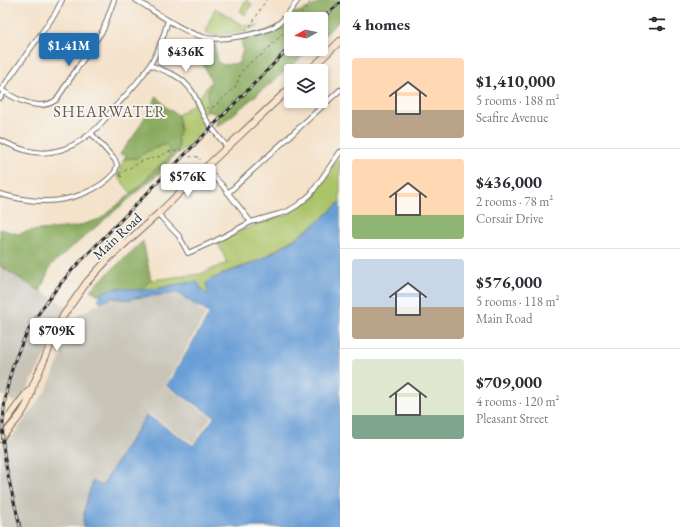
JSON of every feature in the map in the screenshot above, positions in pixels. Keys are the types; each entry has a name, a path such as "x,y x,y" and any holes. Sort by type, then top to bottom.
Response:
{"main road":[{"path":"316,64 340,41"},
{"name":"Main Road","path":"32,388 51,342 68,308 98,269 284,93"},
{"path":"0,428 26,393 32,388"},
{"path":"0,439 22,413 31,396 32,388"}],"street":[{"path":"0,98 2,90 57,12 62,0"},
{"path":"2,90 35,105 43,105 56,100 103,30 114,0"},
{"path":"136,0 168,20 196,34 210,39 240,36 258,32 277,25 298,0"},
{"path":"0,140 28,152 42,153 64,149 91,133 127,95 150,65 163,39 168,20"},
{"path":"150,65 176,76 186,83 193,91 199,106 212,128 227,146"},
{"path":"228,193 340,90"},
{"path":"0,194 37,201 64,199 84,193 98,186 117,173 117,166 115,160 91,133"},
{"path":"158,214 179,236 188,253 251,222 288,211 302,202 311,194 340,152"},
{"path":"205,168 228,193 251,222"}],"path":[{"path":"240,36 252,24 266,0"},
{"path":"303,12 312,0"},
{"path":"199,106 214,108 236,86 241,72 252,61 263,54 284,32"},
{"path":"124,178 117,173 142,161 161,156 168,152 181,150 190,157 194,156 200,158 200,160"}],"shaded area":[{"path":"0,266 70,308 19,405 0,394"},
{"path":"178,293 209,314 214,417 193,445 102,486 93,482 86,498 83,515 83,527 0,527 0,448 11,439 47,389 79,314 112,298 131,300 134,298"}],"green space":[{"path":"246,0 252,4 245,15 240,11"},
{"path":"323,0 340,0 340,20 328,32 328,12 298,12"},
{"path":"215,8 243,25 259,26 215,36 205,32"},
{"path":"284,24 284,56 303,56 293,64 284,64 284,72 223,123 216,126 217,114 207,111 208,94 211,81 198,54 202,41 215,43 218,62 223,65 239,63 243,50 241,40"},
{"path":"211,81 208,94 207,111 198,118 205,127 187,148 177,153 179,145 177,137 180,129 178,115 197,101"},
{"path":"157,96 167,108 178,115 180,129 177,138 179,145 177,153 156,176 51,265 40,291 0,266 0,229 18,234 29,231 74,227 100,219 144,183 152,172 170,157 169,148 166,144 148,151 136,158 124,159 126,155 120,154 135,134"},
{"path":"167,144 170,156 131,193 117,176 124,159 136,158 148,151"},
{"path":"340,157 340,202 322,219 306,231 260,260 221,274 207,289 209,294 207,296 197,282 178,284 156,289 140,290 151,280 200,274 227,263 218,243 250,227 284,215 285,216 295,209 317,191"},
{"path":"143,241 151,280 140,290 118,288 104,291 101,295 90,290"}],"water":[{"path":"340,202 340,527 83,527 86,504 93,481 102,486 147,414 193,445 214,417 166,386 209,314 178,293 134,298 131,300 112,298 101,303 98,299 104,291 118,288 140,290 156,289 178,284 197,282 207,295 206,283 218,276 254,263 282,247 302,234"}],"pier":[{"path":"199,307 209,314 166,386 214,417 193,445 145,413 148,413 193,443 211,417 164,386 206,314 198,309"}],"railway":[{"path":"328,13 340,3"},
{"path":"20,527 6,464 3,443 3,417 6,393 12,370 20,348 30,328 42,308 73,269 284,53"}],"district":[{"name":"SHEARWATER","path":"110,111"}]}
